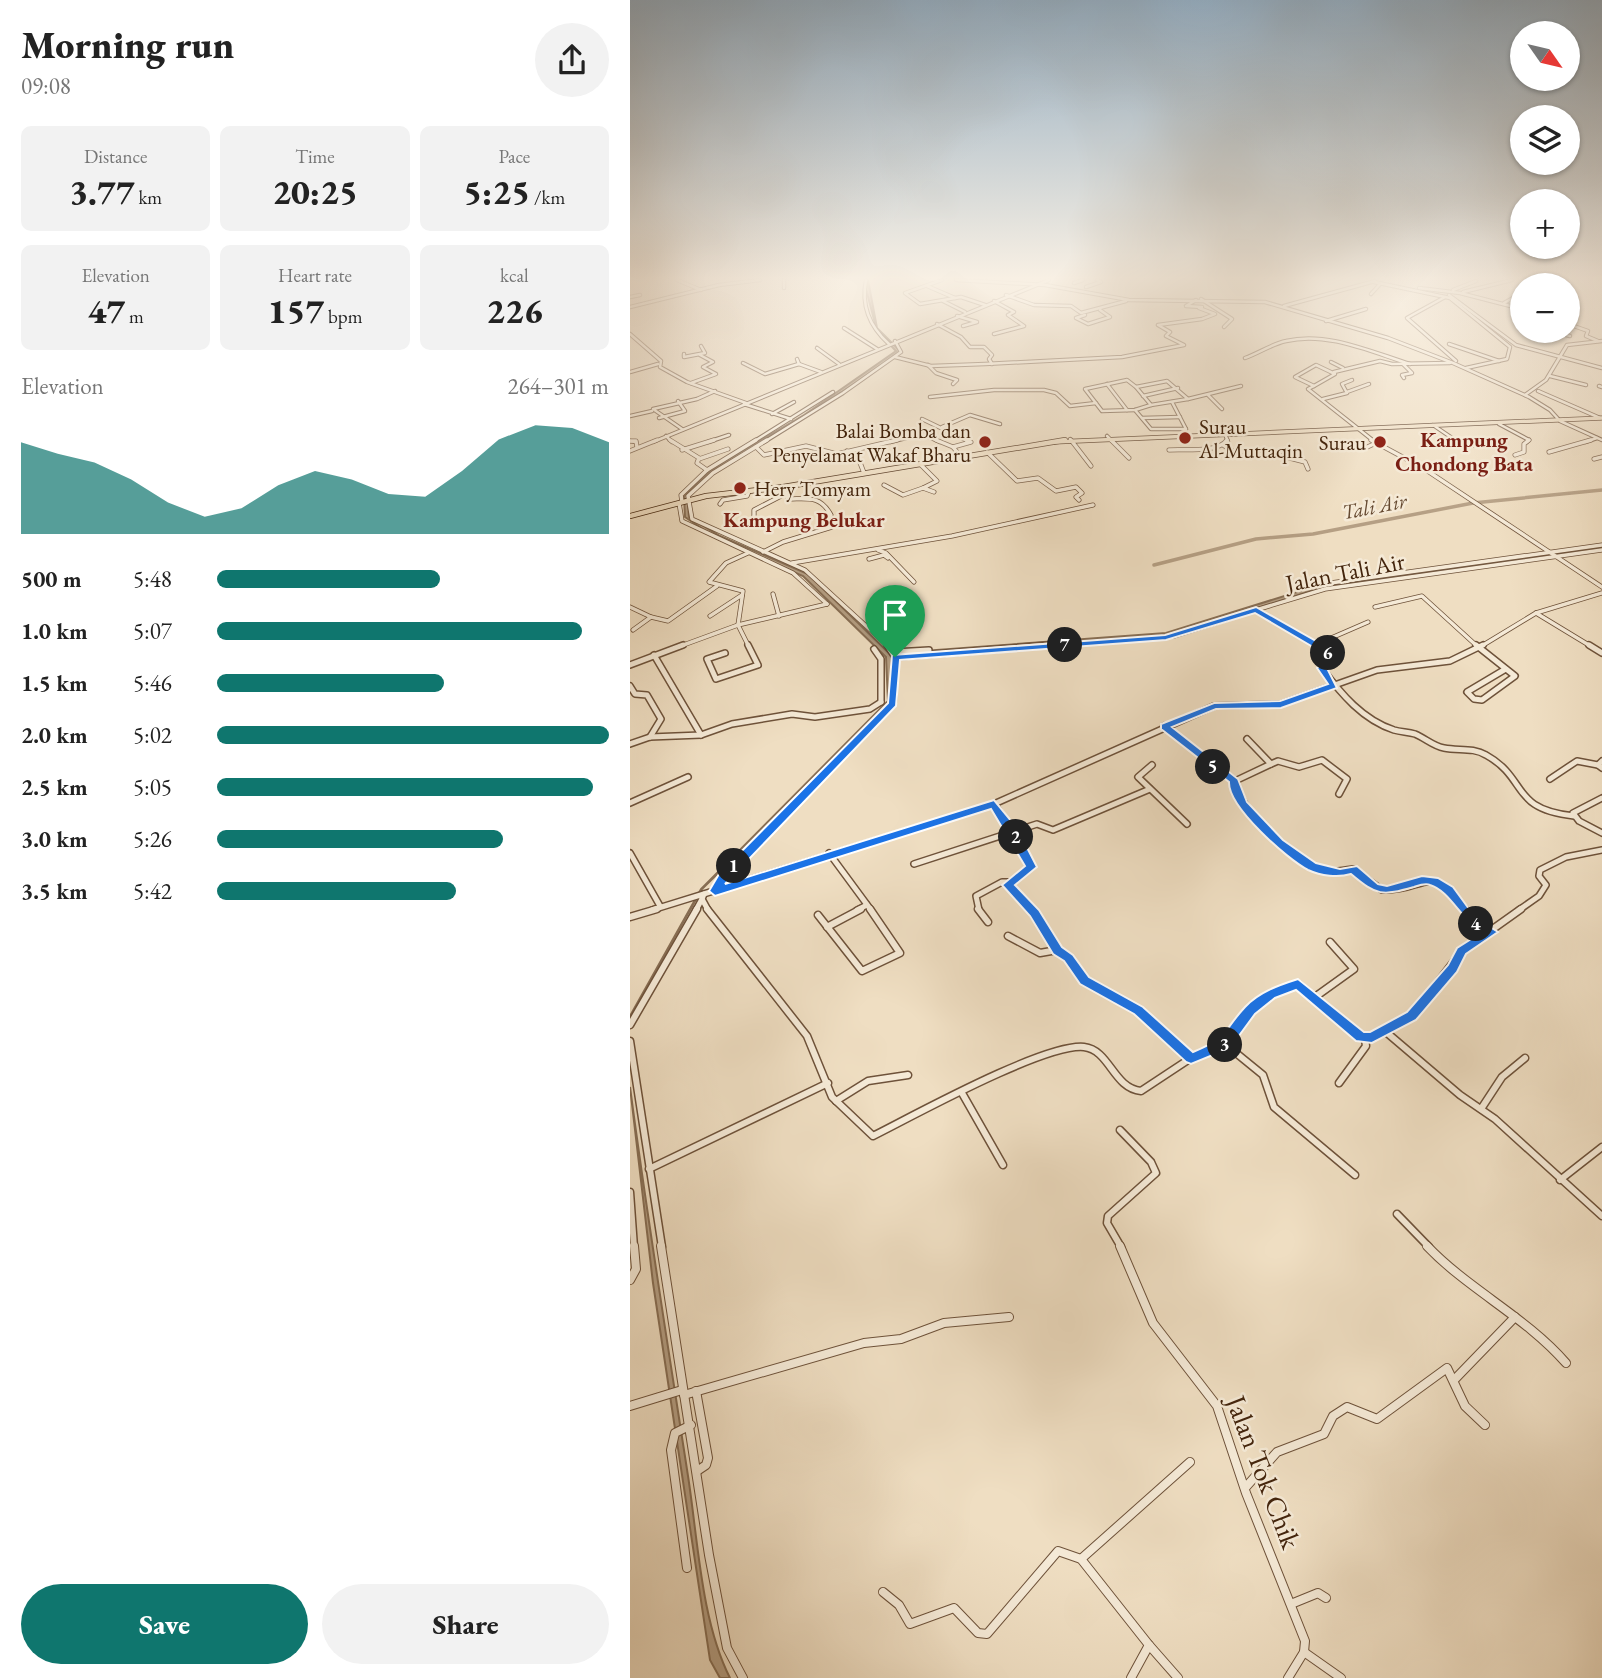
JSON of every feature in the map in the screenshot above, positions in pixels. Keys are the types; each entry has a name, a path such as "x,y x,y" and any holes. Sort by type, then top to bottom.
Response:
{"main road":[{"path":"630,516 683,502 1070,439 1186,431 1499,424 1601,418"}],"street":[{"path":"658,358 661,360 658,364"},
{"path":"706,358 713,362 703,367 722,376"},
{"path":"831,358 839,364"},
{"path":"630,451 853,358"},
{"path":"827,604 793,573 682,521 683,502 713,473 893,358"},
{"path":"900,358 928,365 1094,358"},
{"path":"990,358 992,364"},
{"path":"1391,358 1410,364"},
{"path":"1439,358 1525,395 1550,410 1560,421 1602,440"},
{"path":"1453,358 1453,363"},
{"path":"1490,358 1499,361"},
{"path":"1466,368 1507,358"},
{"path":"1525,395 1538,391 1560,358"},
{"path":"1561,358 1602,368"},
{"path":"797,359 799,364"},
{"path":"1331,362 1350,370 1380,361 1403,364 1453,363"},
{"path":"1594,366 1602,361"},
{"path":"743,363 765,374 799,364 821,372"},
{"path":"630,372 658,364 691,383 791,419"},
{"path":"1403,364 1412,373 1402,375 1404,378"},
{"path":"928,365 936,373 957,380 953,384"},
{"path":"1315,386 1294,377 1316,365 1334,372"},
{"path":"1343,368 1308,390 1323,399 1376,443 1415,463 1472,499 1602,587"},
{"path":"691,383 716,374"},
{"path":"1550,376 1586,384"},
{"path":"1151,405 1127,380 1085,388 1104,412 1135,410 1241,386"},
{"path":"1136,387 1167,380 1188,399"},
{"path":"1347,392 1342,385 1352,380"},
{"path":"1107,384 1127,410"},
{"path":"1323,399 1368,384"},
{"path":"1143,396 1178,388"},
{"path":"930,397 966,390 1044,390 1056,393 1071,407 1096,403"},
{"path":"630,416 678,401 698,399 715,391"},
{"path":"1538,391 1601,418"},
{"path":"834,392 707,470 681,495 692,519 805,570 895,655 1166,637 1256,610"},
{"path":"1208,394 1222,409"},
{"path":"659,418 685,411 678,401"},
{"path":"772,414 794,402"},
{"path":"1135,410 1154,430 1186,431 1172,402"},
{"path":"652,411 659,418 682,429"},
{"path":"942,427 973,415 1000,424"},
{"path":"1142,418 1180,417"},
{"path":"922,419 971,442 953,447"},
{"path":"1499,424 1530,440 1523,444 1524,452 1515,455"},
{"path":"1433,425 1466,447 1485,442"},
{"path":"1169,450 1210,449 1223,445 1227,442 1224,431"},
{"path":"756,447 764,454 806,446 835,454 919,434 953,447 961,457"},
{"path":"682,450 729,435"},
{"path":"666,436 682,450 699,459 728,449"},
{"path":"1107,436 1129,458"},
{"path":"1549,452 1597,438"},
{"path":"1070,439 1091,466"},
{"path":"630,441 636,441 637,447"},
{"path":"1363,449 1376,443"},
{"path":"1223,445 1241,456 1271,453 1293,457 1305,462 1308,469"},
{"path":"847,451 859,460 864,473"},
{"path":"987,452 1016,481 1038,478 1056,491 1076,488 1082,493 1076,497 1079,500"},
{"path":"1594,459 1602,457"},
{"path":"699,459 697,463 707,470"},
{"path":"884,485 902,495 937,481 920,464"},
{"path":"762,552 831,526 826,519 831,515 826,505 814,496 792,500 785,494 783,487"},
{"path":"923,488 934,492"},
{"path":"763,524 755,519 754,510 775,496 785,494"},
{"path":"720,503 732,496"},
{"path":"789,564 974,531 1093,505"},
{"path":"1559,556 1602,547"},
{"name":"Jalan Tali Air","path":"1316,585 1602,547"},
{"path":"873,549 894,559 915,582"},
{"path":"862,551 877,567"},
{"path":"725,653 707,659 716,679 758,665 738,625 743,590 709,582 726,564 748,553"},
{"path":"869,559 884,555 894,559"},
{"name":"Jalan Tali Air","path":"1256,610 1325,589 1559,556"},
{"path":"630,607 666,622 717,586"},
{"path":"630,917 660,906 704,896 829,853 994,804 1214,706 1281,705 1377,670 1421,663 1443,663 1478,649 1536,613 1602,593"},
{"path":"773,594 779,616"},
{"path":"710,616 742,595"},
{"path":"1375,607 1421,596 1478,649 1515,678 1481,700 1468,695 1468,691 1504,670"},
{"path":"630,664 738,625 827,604"},
{"name":"Jalan Tali Air","path":"1256,610 1315,645"},
{"path":"1536,613 1602,653"},
{"path":"632,627 651,617"},
{"path":"1368,622 1349,625 1338,635 1315,645 1332,659 1322,667 1334,685 1360,711 1391,729 1419,736 1437,746 1460,747 1486,755 1538,810 1558,816 1574,816 1602,833"},
{"path":"874,649 881,659 881,702"},
{"path":"895,655 929,650"},
{"path":"654,655 701,735"},
{"path":"715,891 723,877 892,704 895,655"},
{"path":"630,686 635,694 647,695 661,719 650,737"},
{"path":"630,744 650,737 701,735 732,724 789,715 814,717 870,709 881,702 892,704"},
{"path":"1164,726 1235,781"},
{"path":"1247,739 1271,764"},
{"path":"1235,781 1278,761 1300,767 1322,760 1347,779 1339,794"},
{"path":"1550,779 1577,761 1600,765"},
{"path":"1152,765 1137,776 1187,824"},
{"path":"630,803 688,777"},
{"path":"1235,781 1234,788 1243,804 1279,843 1312,867 1340,873 1353,869 1374,887 1387,891 1422,880 1433,881 1449,890 1470,920 1491,932"},
{"path":"914,864 1037,824 1053,830 1150,789"},
{"path":"1574,816 1577,809 1602,798"},
{"path":"988,922 976,906 976,897 1002,882 1009,882 1031,867 1013,831 994,804"},
{"path":"1365,1039 1386,1032 1412,1016 1452,968 1462,951 1543,892 1546,885 1539,876 1541,870 1566,857 1602,850"},
{"path":"630,853 660,906"},
{"path":"818,915 862,971 870,970 898,955 900,949 829,853"},
{"path":"1009,882 1009,887 1034,913 1057,950 1068,958 1085,981 1138,1010 1191,1058"},
{"path":"630,1025 704,896"},
{"path":"704,896 710,914 807,1035 836,1101 873,1136 1023,1063 1079,1046 1096,1052 1113,1074 1136,1091 1146,1089 1191,1058 1225,1044 1250,1010 1271,995 1298,984 1365,1039 1366,1046 1350,1062 1349,1071 1339,1083"},
{"path":"827,927 867,905"},
{"path":"1008,936 1040,953 1057,950"},
{"path":"1315,997 1354,969 1330,942"},
{"path":"1386,1032 1481,1109 1602,1216"},
{"path":"630,1041 681,1392 692,1437 727,1646 743,1678"},
{"path":"1225,1044 1263,1074 1275,1107 1355,1175"},
{"path":"1481,1109 1502,1077 1525,1058"},
{"path":"836,1101 867,1081 908,1075"},
{"path":"649,1169 828,1083"},
{"path":"961,1093 1003,1165"},
{"name":"Jalan Tok Chik","path":"1120,1130 1151,1163 1156,1173 1146,1186 1110,1211 1107,1223 1125,1254 1153,1323 1217,1406 1245,1488 1305,1642 1304,1652"},
{"path":"1560,1180 1602,1147"},
{"path":"630,1192 636,1269 630,1280"},
{"path":"1397,1214 1449,1269 1515,1317 1551,1346 1566,1363"},
{"path":"630,1406 662,1396 696,1391 864,1343 901,1339 944,1322 1009,1317"},
{"path":"1455,1379 1515,1317"},
{"path":"1245,1488 1277,1452 1324,1434 1333,1416 1347,1407 1352,1406 1377,1419 1447,1368 1455,1379 1465,1406 1485,1425"},
{"path":"696,1391 708,1461 697,1471"},
{"path":"687,1568 671,1450 675,1433 689,1425"},
{"path":"692,1437 704,1432"},
{"path":"1081,1559 1190,1462"},
{"path":"883,1592 899,1605 910,1625 954,1608 960,1611 978,1633 986,1634 1058,1551 1081,1559 1178,1678"},
{"path":"1291,1604 1311,1594 1318,1593 1326,1598"},
{"path":"1131,1678 1149,1645"},
{"path":"1288,1678 1304,1652 1341,1678"}],"shaded area":[{"path":"885,358 890,358 770,438 710,472 687,495 689,517 720,536 808,574 892,656 894,701 702,889 630,1016 701,889 888,701 886,657 803,576 716,538 685,517 684,496 708,471 804,415"},
{"path":"1602,547 1320,588 1173,635 896,653 1166,633 1310,588"},
{"path":"630,1087 702,1580 720,1656 730,1678 720,1678 710,1660 653,1283"}],"waterway":[{"name":"Tali Air","path":"1154,565 1256,539 1313,534 1473,503 1602,490"}],"place":[{"name":"Surau Al-Muttaqin","path":"1185,438"},
{"name":"Balai Bomba dan Penyelamat Wakaf Bharu","path":"985,442"},
{"name":"Surau","path":"1380,442"},
{"name":"Hery Tomyam","path":"740,488"}],"district":[{"name":"Kampung Chondong Bata","path":"1464,451"},
{"name":"Kampung Belukar","path":"804,519"}],"route":[{"path":"1256,610 1326,651 1333,660 1322,668 1334,685 1281,705 1221,704 1164,726 1228,779 1235,781 1234,788 1243,804 1272,832 1279,843 1312,867 1340,873 1353,869 1374,887 1387,891 1398,890 1422,880 1433,881 1449,890 1470,920 1491,932 1462,951 1452,968 1412,1016 1372,1038 1360,1037 1304,986 1298,984 1271,995 1250,1010 1225,1044 1191,1058 1138,1010 1085,981 1068,958 1057,950 1034,913 1007,885 1031,867 1013,831 994,804 829,853 749,882 715,891 723,877 893,704 895,657 1182,635 1256,610"}]}
